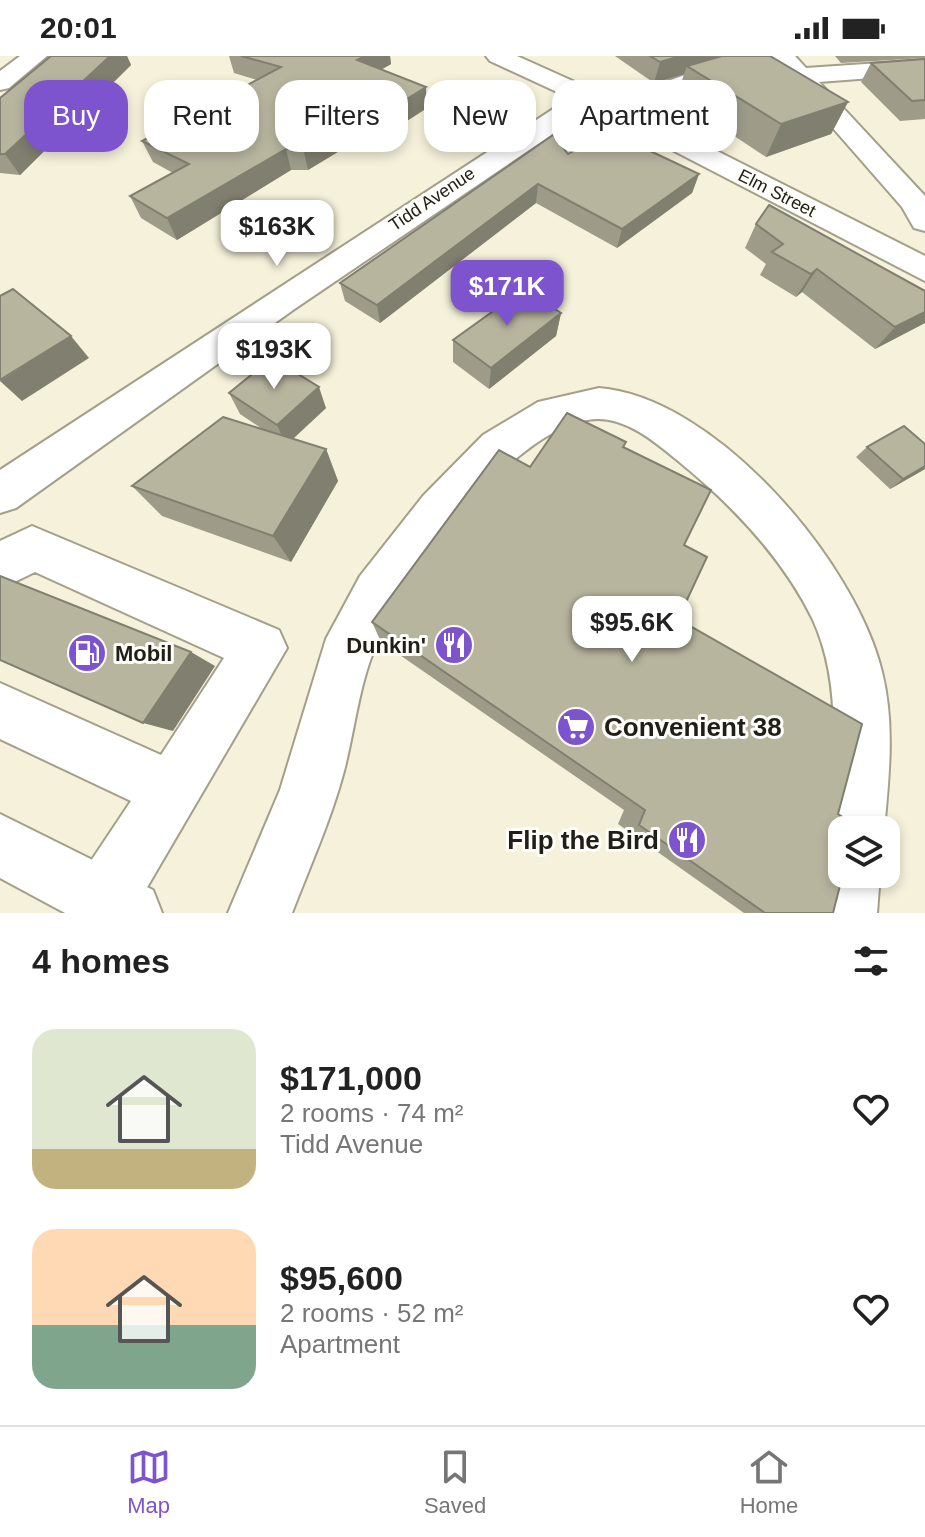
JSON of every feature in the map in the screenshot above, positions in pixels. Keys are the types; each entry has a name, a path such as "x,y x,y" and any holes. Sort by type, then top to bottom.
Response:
{"street":[{"path":"0,83 35,56"},
{"name":"Elm Street","path":"498,56 552,80"},
{"path":"789,63 915,203 925,221"},
{"name":"Tidd Avenue","path":"696,80 789,63 925,67"},
{"name":"Tidd Avenue","path":"0,494 293,292 552,134"},
{"name":"Elm Street","path":"697,152 925,270"},
{"path":"260,913 309,792 349,649 370,604 448,501 498,446 528,425 580,404 615,405 629,410 666,429 693,449 754,502 783,534 830,602 855,667 861,706 861,761 855,816"},
{"path":"0,567 32,548 261,648 173,790 117,906 0,845"},
{"path":"0,710 173,790"},
{"path":"845,913 848,888"}],"building":[{"path":"51,56 110,56 84,80 24,80 24,136 5,154 0,154 0,98"},
{"path":"241,56 365,56 357,60 424,86 424,88 408,98 408,80 275,80 275,152 281,152 167,218 130,196 189,164 164,152 259,152 259,80 257,80 281,67"},
{"path":"650,56 681,56 660,62"},
{"path":"722,56 770,56 848,102 781,124 737,97 737,80 710,80 687,66"},
{"path":"925,59 925,100 912,101 871,63"},
{"path":"552,136 552,152 652,152 699,174 622,229 538,184 377,305 340,283 529,152 536,152 536,147"},
{"path":"769,205 925,291 925,312 895,327 817,269 811,274 772,252 783,244 756,224"},
{"path":"13,289 71,336 0,380 0,296"},
{"path":"524,289 561,313 491,368 453,340"},
{"path":"272,358 319,387 277,425 229,393"},
{"path":"567,413 626,442 623,447 711,490 684,545 707,557 678,619 862,724 838,814 841,816 828,816 828,888 839,888 833,913 765,913 639,825 645,810 372,622 499,450 530,467"},
{"path":"223,417 326,449 273,536 132,486"},
{"path":"904,426 925,444 925,466 903,479 867,447"},
{"path":"0,576 191,652 143,723 0,660"}],"place":[{"name":"Dunkin'","path":"454,645"},
{"name":"Mobil","path":"87,653"},
{"name":"Convenient 38","path":"576,727"},
{"name":"Flip the Bird","path":"687,840"}]}
